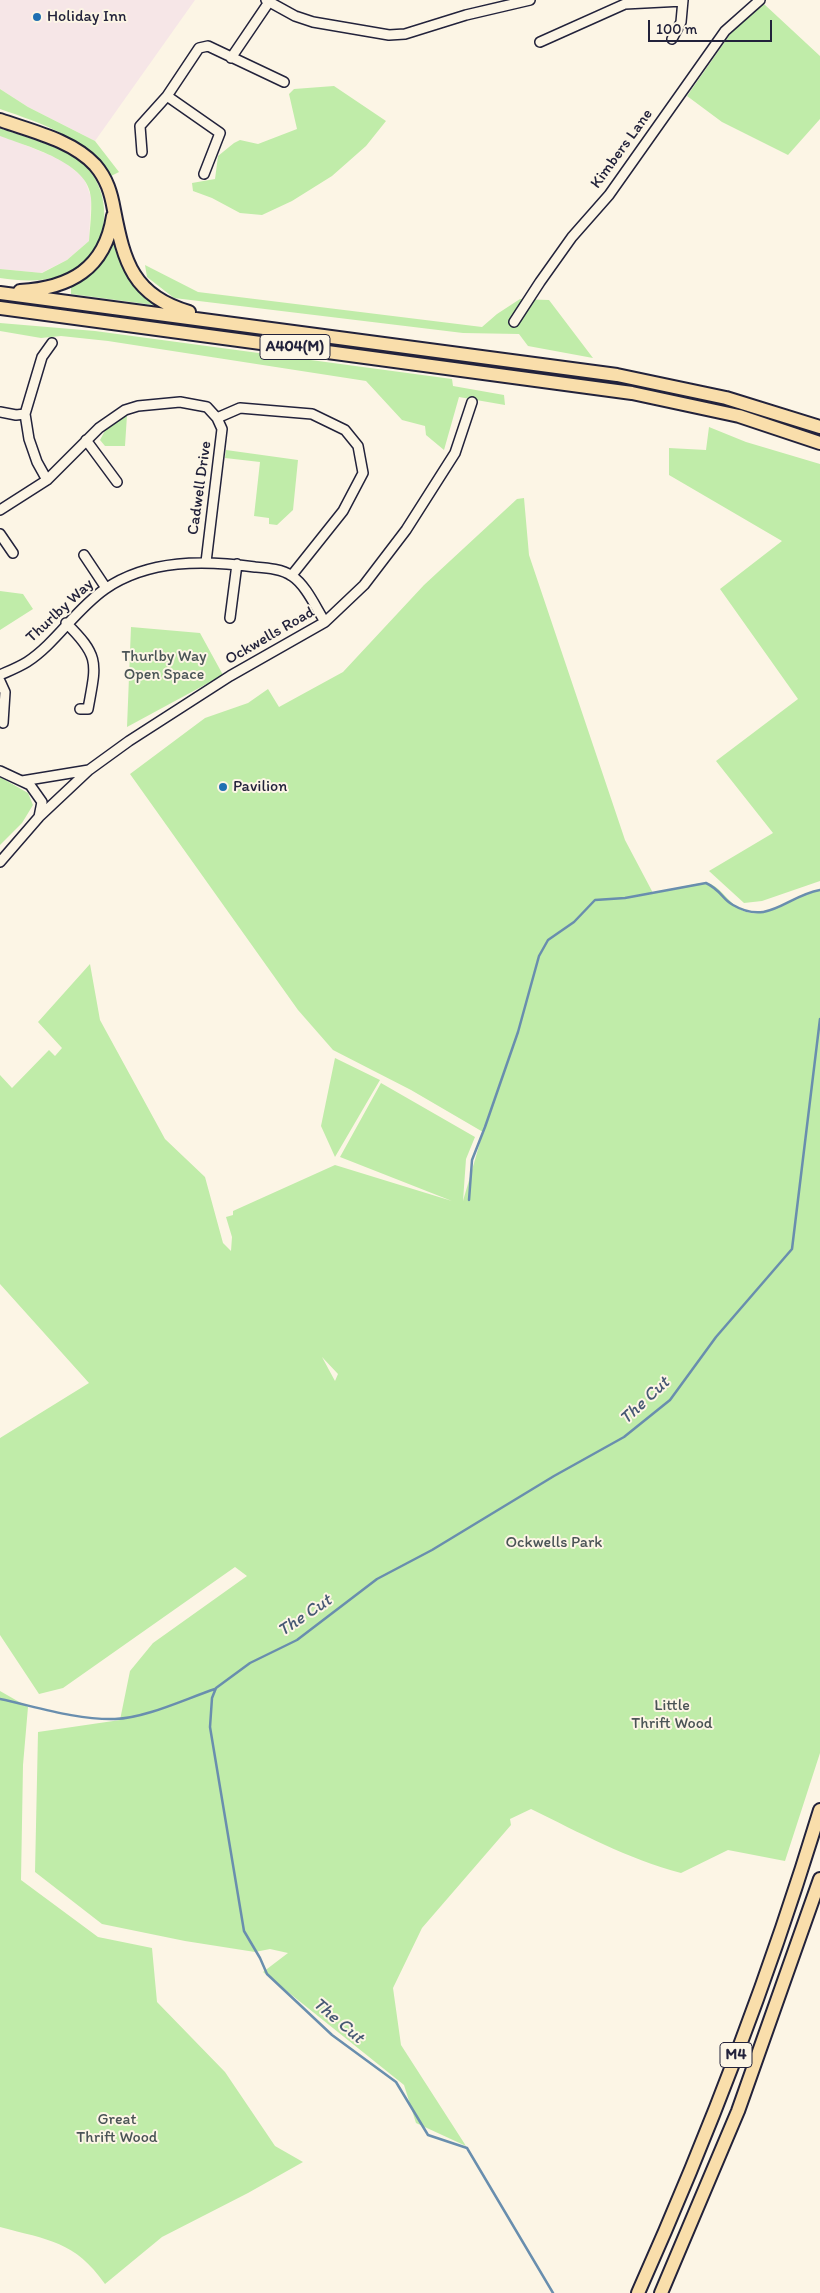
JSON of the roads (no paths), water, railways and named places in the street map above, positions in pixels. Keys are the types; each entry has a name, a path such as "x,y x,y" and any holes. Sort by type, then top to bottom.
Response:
{"highway":[{"name":"A404(M)","path":"0,120 62,143 87,158 105,180 114,208 127,263 141,286 164,303 227,323"},
{"name":"A404(M)","path":"0,293 53,286 64,283 83,272 103,250 110,233 114,208"},
{"name":"A404(M)","path":"0,293 639,379 726,398 820,427"},
{"name":"A404(M)","path":"0,308 632,393 739,416 820,442"},
{"name":"M4","path":"638,2293 682,2190 746,2030 798,1882 820,1810"},
{"name":"M4","path":"660,2293 738,2111 820,1879"}],"street":[{"path":"231,58 267,1 295,16 314,22 389,35 405,34 466,15 530,0"},
{"name":"Kimbers Lane","path":"514,322 572,237 614,187 725,30 760,0"},
{"path":"540,42 625,4 683,1 681,22 672,39"},
{"path":"142,152 140,126 166,96 199,48 208,46 284,82"},
{"path":"166,96 220,133 204,174"},
{"path":"47,480 36,462 29,439 25,414 42,357 52,344"},
{"path":"0,510 47,480 86,440 111,418 138,406 180,402 207,407 217,418 240,408 312,414 345,430 358,446 363,473 343,511 292,575 303,587 325,622"},
{"name":"Ockwells Road","path":"0,862 39,818 89,770 129,741 230,676 325,622 364,585 406,530 455,453 472,402"},
{"path":"0,412 16,415 25,414"},
{"name":"Cadwell Drive","path":"206,562 221,450 222,428 217,418"},
{"path":"86,440 117,482"},
{"path":"0,534 13,553"},
{"path":"84,555 106,588"},
{"name":"Thurlby Way","path":"0,675 28,662 83,605 106,588 129,575 161,566 206,562 273,569 292,575"},
{"path":"230,618 237,564"},
{"path":"66,623 89,649 95,663 88,709 80,709"},
{"path":"0,681 5,692 3,723"},
{"path":"22,780 89,770"},
{"path":"0,771 30,785 42,802 39,818"}],"waterway":[{"path":"469,1200 472,1160 518,1032 539,956 548,940 574,922 595,900 625,898 706,883 733,905 746,911 757,912 777,908 808,893 820,890"},
{"name":"The Cut","path":"553,2293 467,2148 428,2135 396,2082 332,2035 267,1974 244,1931 210,1727 212,1698 216,1688 250,1663 297,1640 377,1579 432,1550 554,1476 624,1437 670,1400 716,1337 792,1249 820,1019"},
{"path":"0,1699 72,1715 115,1719 152,1712 215,1689"}],"place":[{"name":"Holiday Inn","path":"37,17"},
{"name":"Pavilion","path":"223,787"}],"park label":[{"name":"Thurlby Way Open Space","path":"164,666"},
{"name":"Ockwells Park","path":"554,1543"},
{"name":"Little Thrift Wood","path":"672,1715"},
{"name":"Great Thrift Wood","path":"117,2129"}]}
